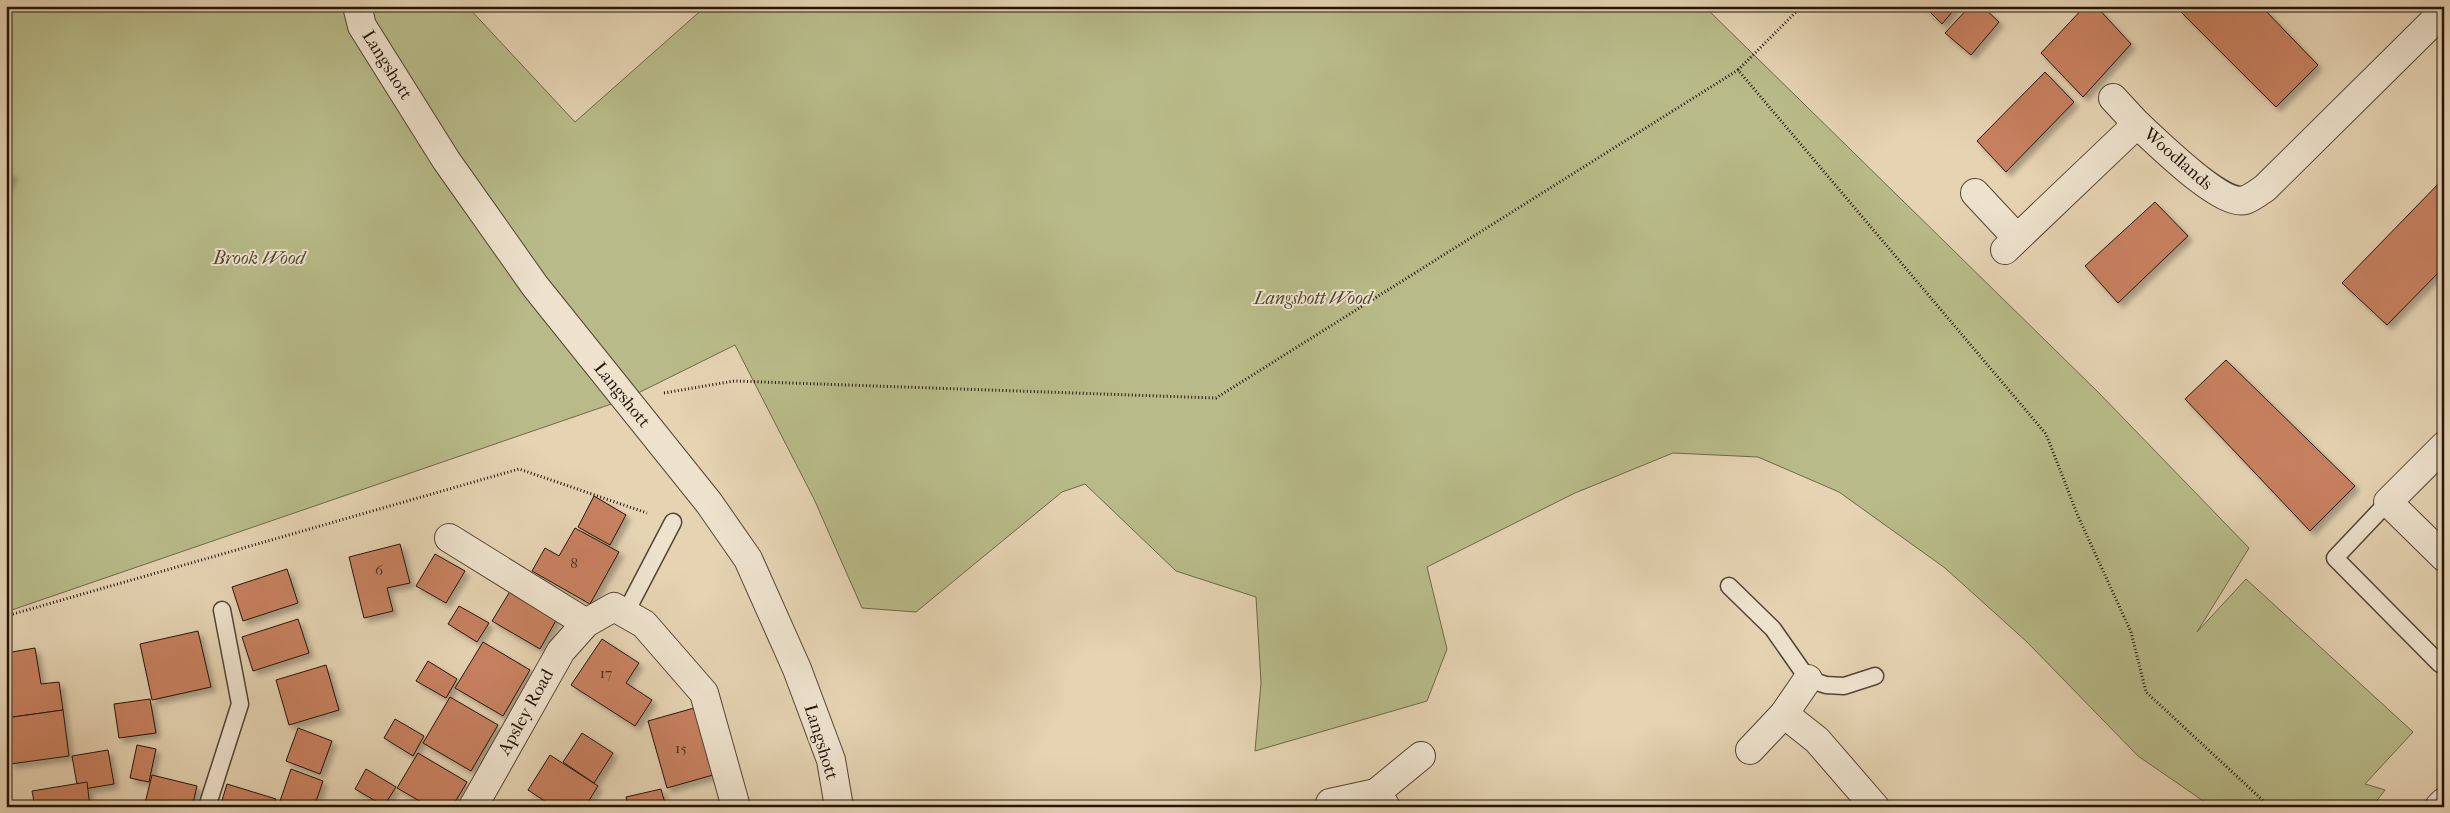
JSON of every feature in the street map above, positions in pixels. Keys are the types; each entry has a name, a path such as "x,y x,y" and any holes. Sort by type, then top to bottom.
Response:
{"street":[{"name":"Langshott","path":"357,6 362,26 446,160 535,286 709,503 748,559 797,669 830,760 839,807"},
{"path":"2441,6 2444,10"},
{"name":"Woodlands","path":"1975,193 2011,244 2137,124 2206,186 2228,199 2244,200 2265,188 2444,10"},
{"path":"2114,98 2137,124"},
{"path":"2444,446 2388,502 2444,557"},
{"path":"450,538 586,623"},
{"name":"Apsley Road","path":"473,807 561,651 586,623 614,607 644,624 704,694 736,807"},
{"path":"1750,750 1784,714 1808,679"},
{"path":"1784,714 1817,740 1875,807"},
{"path":"1330,803 1381,800 1421,756"},
{"path":"2439,807 2444,802"}],"lane":[{"path":"2388,502 2335,558 2440,664 2444,660"},
{"path":"625,614 673,522"},
{"path":"1729,586 1774,629 1808,679 1826,685 1844,686 1876,676"},
{"path":"208,807 240,704 222,610"}],"path":[{"path":"626,399 734,381 1216,398 1738,70 1802,6"},
{"path":"1738,70 2046,434 2078,516 2131,632 2146,692 2270,807"},
{"path":"6,616 519,469 673,522"}],"green space":[{"name":"Langshott Wood","path":"6,6 467,6 575,122 706,6 1704,6 2099,393 2249,548 2197,632 2246,579 2413,732 2365,784 2385,790 2372,807 2212,807 2138,756 2027,642 1945,568 1839,492 1758,457 1673,453 1575,493 1427,567 1447,649 1427,701 1255,751 1261,683 1256,597 1176,571 1085,484 1062,492 916,612 862,608 814,499 735,345 626,399 6,612"}],"building":[{"path":"1924,6 1957,6 1942,24"},
{"path":"1970,6 1982,6 1999,22 1971,55 1945,33"},
{"path":"2085,6 2096,6 2131,44 2083,97 2041,53"},
{"path":"2185,6 2261,6 2318,65 2276,107 2180,11"},
{"path":"2045,72 2074,102 2006,172 1977,141"},
{"path":"6,171 12,174 6,189"},
{"path":"2444,178 2444,267 2387,325 2342,283"},
{"path":"2155,202 2188,236 2118,303 2085,266"},
{"path":"2226,360 2355,486 2310,531 2185,399"},
{"path":"594,496 626,515 610,545 578,527"},
{"path":"575,528 619,552 590,604 532,571 545,548 559,556"},
{"path":"400,544 410,583 387,588 393,611 364,618 349,557"},
{"path":"435,554 465,571 446,603 416,586"},
{"path":"287,569 298,603 243,621 232,587"},
{"path":"512,588 559,615 540,649 492,621"},
{"path":"459,606 489,623 477,642 448,624"},
{"path":"298,619 309,653 253,671 242,637"},
{"path":"198,631 211,687 152,700 140,644"},
{"path":"602,639 639,663 626,683 652,700 635,726 571,685"},
{"path":"483,642 530,670 503,716 455,688"},
{"path":"35,648 41,684 59,682 63,710 6,718 6,653"},
{"path":"428,661 457,679 446,698 416,681"},
{"path":"326,665 339,710 289,725 276,680"},
{"path":"450,697 498,725 471,771 423,743"},
{"path":"150,699 156,733 119,738 114,704"},
{"path":"694,708 713,775 667,788 648,721"},
{"path":"63,710 69,756 10,764 6,718"},
{"path":"395,719 424,736 413,756 384,738"},
{"path":"298,728 332,741 320,774 286,761"},
{"path":"582,733 613,753 594,783 563,762"},
{"path":"137,745 156,749 149,782 130,778"},
{"path":"108,750 114,784 78,790 72,756"},
{"path":"418,753 467,782 452,807 430,807 397,788"},
{"path":"550,755 598,786 585,807 554,807 528,790"},
{"path":"291,769 323,781 314,807 287,807 279,804"},
{"path":"366,769 396,787 384,806 355,789"},
{"path":"152,775 197,786 192,807 144,807"},
{"path":"87,782 90,807 35,807 32,791"},
{"path":"227,784 276,799 273,807 220,807"},
{"path":"661,789 666,807 628,807 626,797"}],"park label":[{"name":"Brook Wood","path":"259,258"}]}
